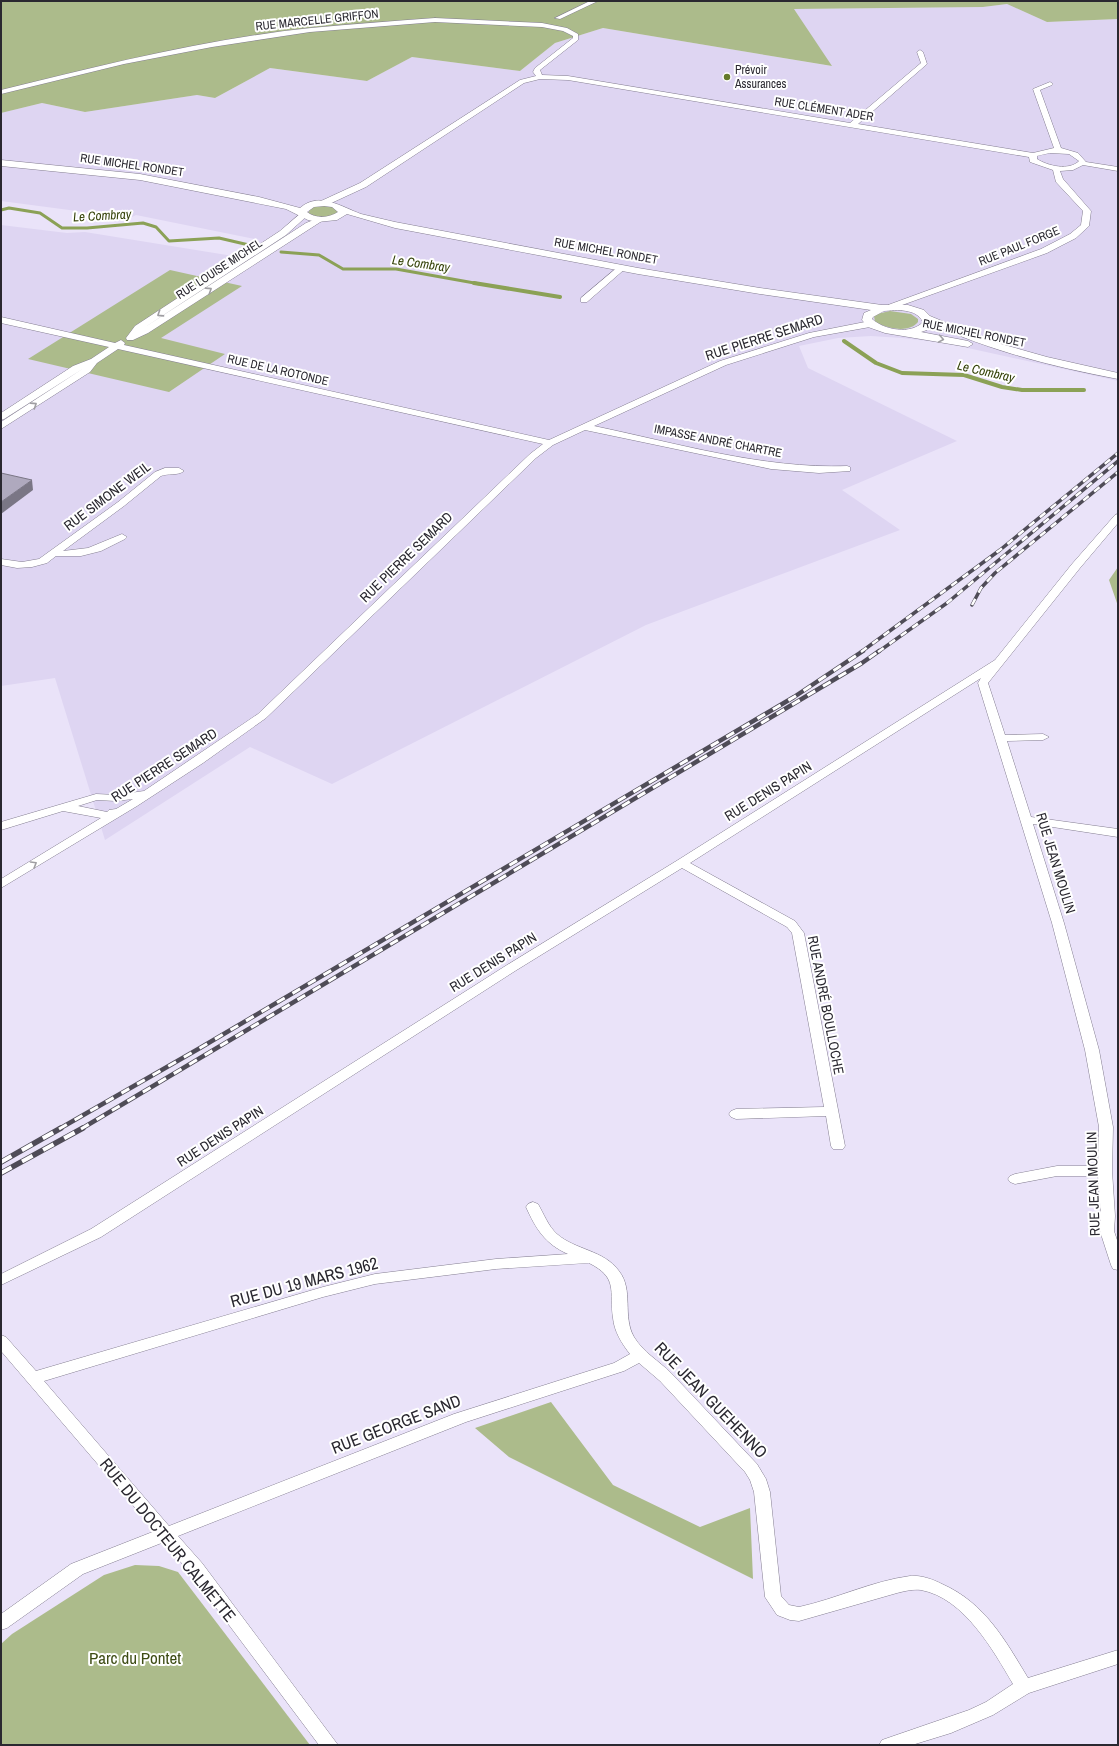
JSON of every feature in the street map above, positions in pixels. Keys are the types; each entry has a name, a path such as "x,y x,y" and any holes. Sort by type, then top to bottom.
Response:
{"street":[{"path":"522,24 558,18 595,1"},
{"path":"558,18 557,24 561,28"},
{"name":"RUE MARCELLE GRIFFON","path":"1,92 117,64 276,34 435,20 522,24 561,28 576,35 576,39 537,69 536,72 540,77"},
{"path":"852,125 924,63 920,52"},
{"path":"324,203 363,185 522,82 540,77"},
{"name":"RUE CLÉMENT ADER","path":"540,77 568,78 1033,155"},
{"path":"1050,84 1036,89 1058,150"},
{"path":"1081,163 1082,161 1079,156 1058,150 1041,152 1033,155 1033,160 1037,163 1056,168 1074,167 1081,163 1118,169"},
{"name":"RUE MICHEL RONDET","path":"1,163 140,177 259,200 289,207 303,214 325,219 354,219 395,225 622,268 813,300 854,308 868,321 884,331 902,332 1041,359 1118,376"},
{"name":"RUE PAUL FORGE","path":"886,308 1044,251 1073,236 1085,226 1086,211 1058,180 1056,168"},
{"path":"325,219 340,215 346,201 363,185"},
{"name":"RUE MICHEL RONDET","path":"259,200 311,205 324,203 395,225"},
{"path":"303,214 304,209 311,205"},
{"name":"RUE LOUISE MICHEL","path":"130,338 138,328 277,238 303,214"},
{"name":"RUE LOUISE MICHEL","path":"1,417 76,368 94,361 116,346 145,331 309,225 325,219"},
{"path":"584,300 622,268"},
{"path":"902,332 924,327 928,322 916,304 916,298"},
{"name":"RUE MICHEL RONDET","path":"813,300 886,308 922,315 983,343 1041,359"},
{"path":"868,321 872,312 886,308"},
{"name":"RUE DE LA ROTONDE","path":"1,320 550,443"},
{"name":"RUE PIERRE SEMARD","path":"1,884 110,818 227,742 262,716 533,456 550,443 723,363 868,321"},
{"name":"RUE LOUISE MICHEL","path":"1,426 87,370 94,361"},
{"name":"IMPASSE ANDRÉ CHARTRE","path":"584,426 772,466 819,470 847,469"},
{"name":"RUE SIMONE WEIL","path":"1,562 13,565 33,565 43,561 121,504 158,474 165,471 179,471"},
{"name":"RUE JEAN MOULIN","path":"1118,517 1076,566 983,683 1058,923 1092,1050 1106,1127 1105,1171 1113,1216 1108,1231 1118,1265"},
{"name":"RUE SIMONE WEIL","path":"54,553 81,554 107,547 122,536"},
{"name":"RUE DENIS PAPIN","path":"1,1280 96,1233 511,968 682,863 998,663"},
{"path":"1001,738 1043,737"},
{"path":"1,826 96,797 132,797 150,791"},
{"path":"59,808 80,809 100,813 110,818 115,809 112,798"},
{"path":"1027,820 1118,834"},
{"name":"RUE ANDRÉ BOULLOCHE","path":"682,863 791,924 798,933 838,1146"},
{"path":"736,1114 832,1111"},
{"path":"1015,1179 1057,1171 1105,1171"},
{"name":"RUE JEAN GUEHENNO","path":"533,1207 543,1227 552,1238 592,1258 613,1272 618,1280 620,1291 620,1318 623,1329 630,1343 670,1382 751,1468 758,1479 762,1492 773,1597 783,1610 790,1614 799,1614 892,1587 912,1583 927,1583 945,1592 985,1625 1024,1687"},
{"name":"RUE DU 19 MARS 1962","path":"33,1378 60,1372 323,1292 375,1279 496,1264 592,1258"},
{"name":"RUE DU DOCTEUR CALMETTE","path":"1,1341 196,1568 329,1745"},
{"name":"RUE GEORGE SAND","path":"1,1623 77,1569 460,1418 619,1367 641,1355"},
{"path":"888,1745 968,1719 989,1710 1012,1692 1024,1687 1118,1657"}],"shaded area":[{"path":"1007,4 1047,22 1118,19 1118,381 945,343 902,338 871,336 838,338 799,346 808,368 957,441 842,490 900,530 646,625 332,784 250,747 105,840 55,678 1,686 1,225 67,233 85,232 233,256 260,240 136,215 130,218 1,201 1,113 42,103 85,112 197,95 215,98 270,68 367,81 412,57 520,71 555,43 603,28 831,66 794,9 983,7"}],"green space":[{"path":"1,1 1118,1 1118,19 1047,22 1007,4 983,7 794,9 832,66 603,28 555,43 520,71 412,57 367,81 270,68 215,98 197,95 85,112 42,103 1,113"},
{"path":"331,206 338,211 332,216 328,217 315,216 308,213 312,207"},
{"path":"170,270 242,286 161,338 225,354 169,392 28,359"},
{"path":"890,311 911,314 918,319 918,322 909,328 897,329 875,322 874,316"},
{"path":"1118,567 1118,606 1109,580"},
{"path":"551,1402 613,1485 700,1527 750,1508 753,1579 509,1457 475,1428"},
{"name":"Parc du Pontet","path":"135,1565 159,1566 178,1572 310,1745 1,1745 1,1644 12,1634 104,1575"}],"building":[{"path":"1,473 32,480 1,502"}],"waterway":[{"name":"Le Combray","path":"1,210 9,208 40,213 62,228 87,228 143,223 156,227 169,241 219,238 249,245"},
{"name":"Le Combray","path":"281,252 319,255 343,269 396,269 479,284"},
{"name":"Le Combray","path":"474,283 479,284"},
{"name":"Le Combray","path":"479,284 560,297"},
{"name":"Le Combray","path":"844,341 876,363 902,373 964,375 1002,387 1022,390 1084,390"}],"railway":[{"path":"861,652 1000,550 1118,453"},
{"path":"878,652 947,603 1118,461"},
{"path":"972,605 981,588 995,573 1118,472"},
{"path":"59,1129 200,1048 794,697 863,651"},
{"path":"81,1129 862,663 879,651"},
{"path":"1,1162 61,1128"},
{"path":"1,1173 83,1128"}],"place":[{"name":"Prévoir Assurances","path":"727,77"}]}
